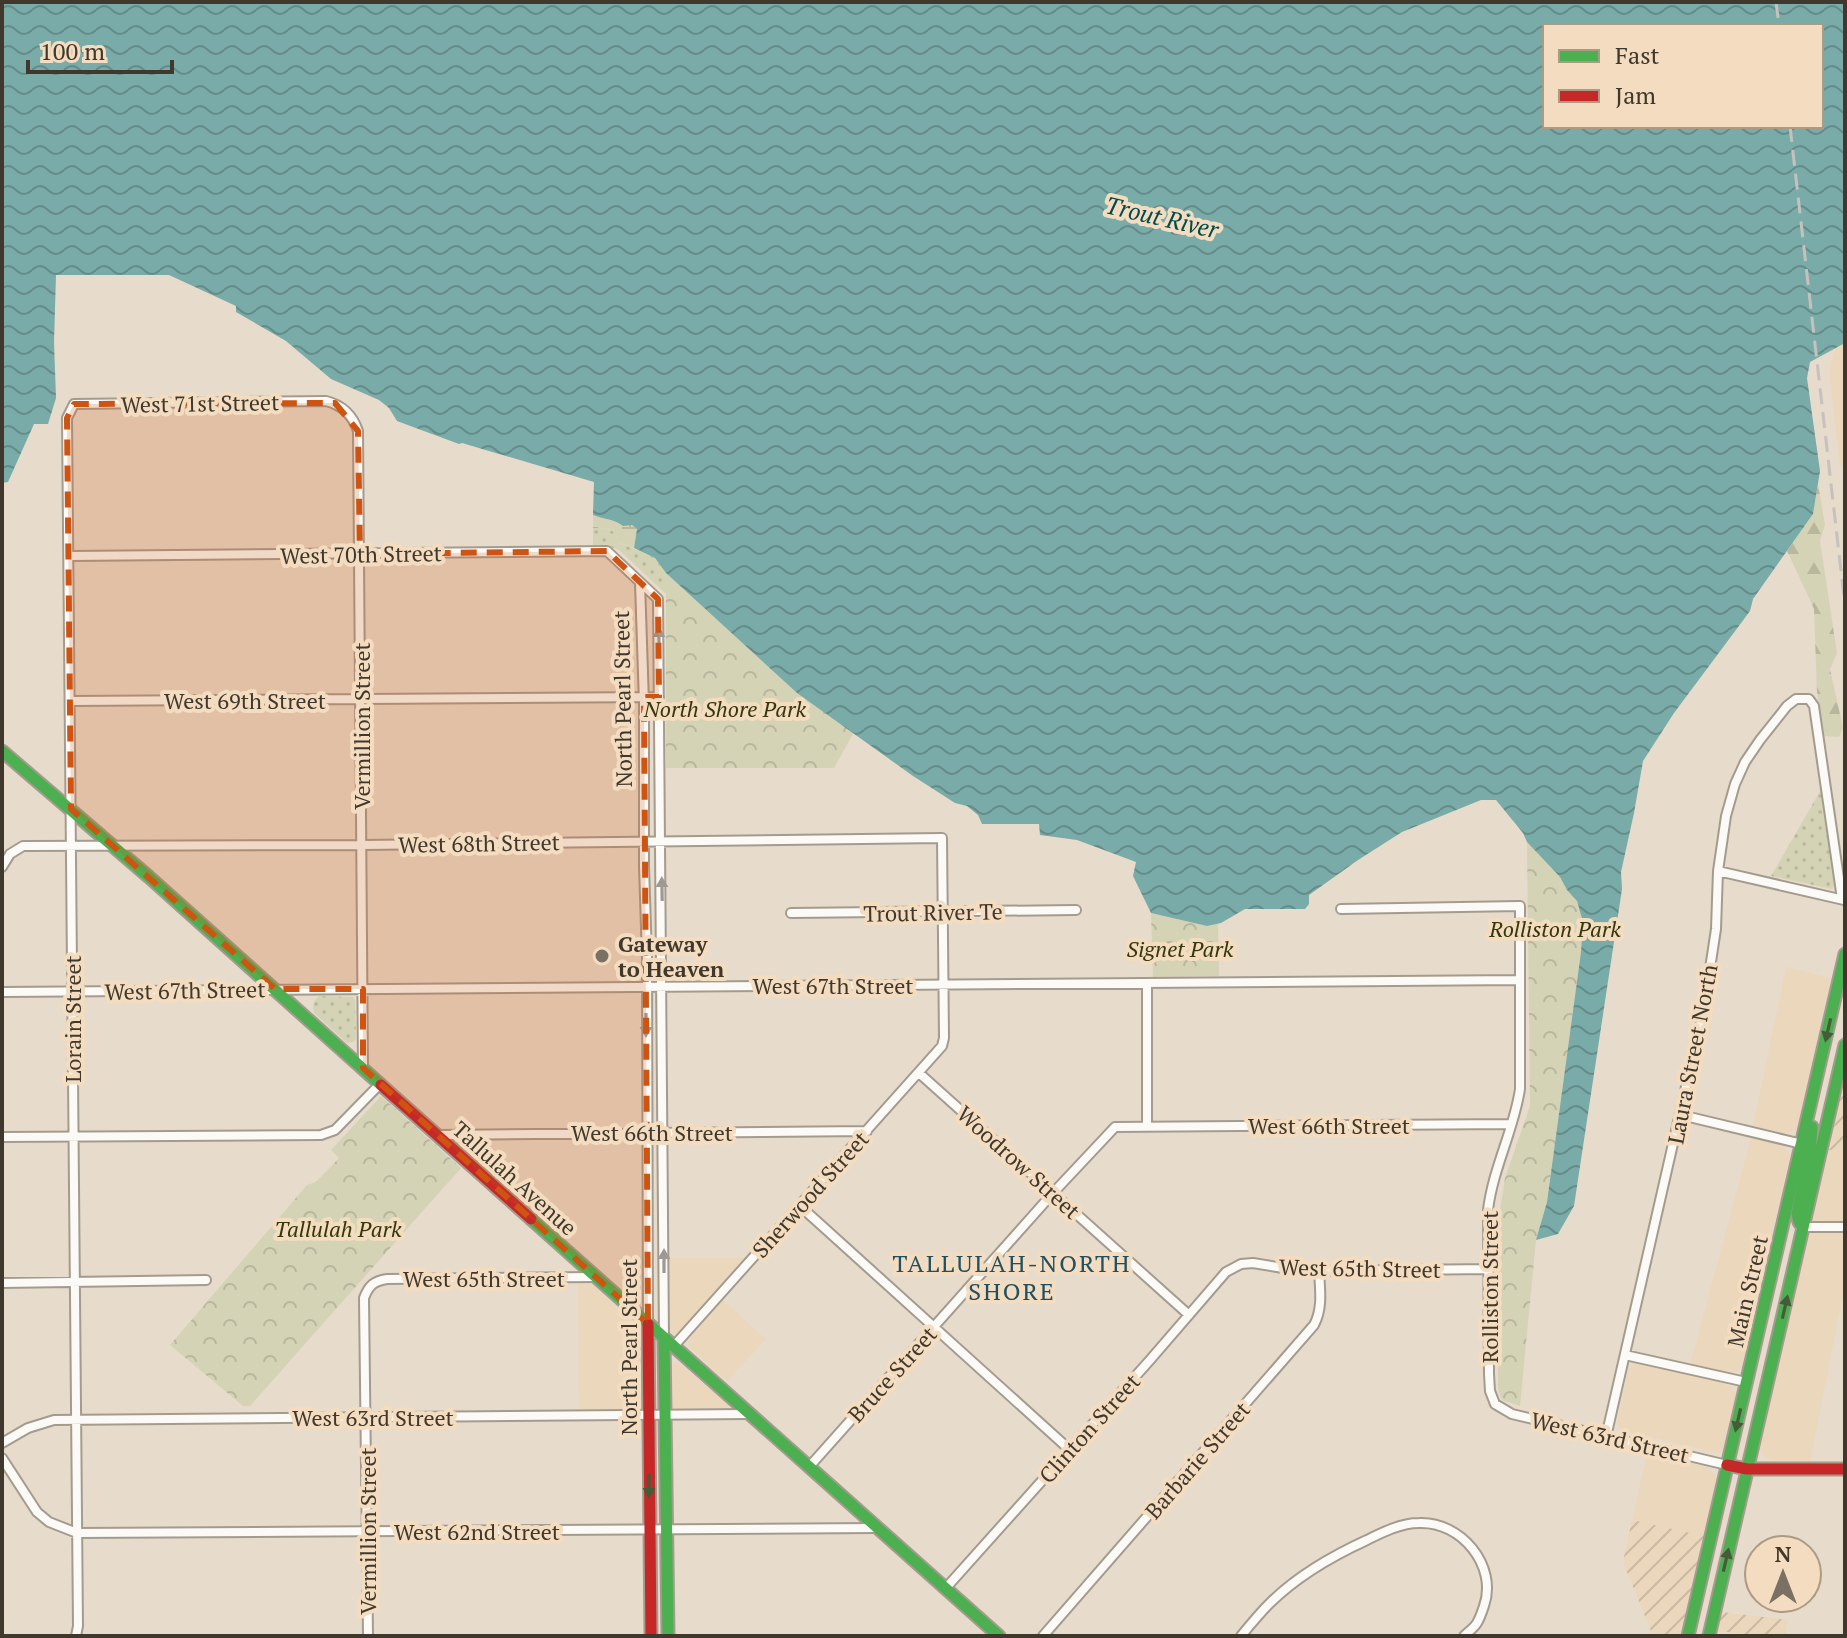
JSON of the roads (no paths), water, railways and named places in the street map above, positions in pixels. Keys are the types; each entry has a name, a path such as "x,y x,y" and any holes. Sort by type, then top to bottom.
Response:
{"main road":[{"name":"Tallulah Avenue","path":"2,751 275,989 999,1636"},
{"name":"Main Street","path":"1688,1636 1845,954"},
{"name":"Main Street","path":"1709,1636 1845,1045"},
{"path":"1803,1227 1797,1214 1810,1153 1815,1088"},
{"name":"North Pearl Street","path":"648,1324 651,1636"},
{"name":"North Pearl Street","path":"668,1343 665,1415 668,1636"},
{"path":"1727,1465 1747,1469 1845,1469"}],"street":[{"name":"West 71st Street","path":"74,404 326,401"},
{"name":"Vermillion Street","path":"326,401 343,409 358,431 363,1068"},
{"name":"Lorain Street","path":"74,404 67,418 76,1636"},
{"name":"West 70th Street","path":"69,556 607,551 640,583"},
{"name":"North Pearl Street","path":"640,583 644,697 648,1324"},
{"name":"North Pearl Street","path":"640,583 658,599 668,1343"},
{"name":"West 69th Street","path":"70,701 659,697"},
{"name":"Laura Street North","path":"1606,1437 1681,1115 1709,977 1726,816 1745,762 1787,706 1796,699 1809,699 1814,706 1843,900"},
{"name":"West 68th Street","path":"2,867 10,854 23,846 942,838 943,912"},
{"path":"1718,871 1843,900"},
{"path":"1341,909 1520,906 1520,1089 1511,1124"},
{"name":"Trout River Te","path":"791,913 1076,910"},
{"path":"943,912 944,985"},
{"name":"West 67th Street","path":"2,992 1519,980"},
{"path":"1147,983 1147,1126"},
{"name":"Sherwood Street","path":"668,1343 800,1206 938,1052 944,1038 944,985"},
{"name":"Woodrow Street","path":"919,1073 1189,1315"},
{"path":"2,1137 329,1134 380,1084"},
{"path":"1681,1115 1802,1144"},
{"name":"West 66th Street","path":"1147,1126 1511,1124"},
{"name":"Rolliston Street","path":"1495,1404 1489,1374 1488,1210 1511,1124"},
{"name":"Bruce Street","path":"809,1467 1115,1127 1147,1126"},
{"name":"West 66th Street","path":"437,1135 867,1131"},
{"path":"800,1206 1070,1450"},
{"path":"1803,1227 1845,1227"},
{"name":"West 65th Street","path":"1233,1267 1253,1263 1319,1271 1488,1269"},
{"name":"Clinton Street","path":"945,1589 1233,1267"},
{"name":"Barbarie Street","path":"1043,1636 1314,1325 1320,1306 1319,1271"},
{"name":"West 65th Street","path":"372,1284 387,1279 596,1277"},
{"path":"2,1283 206,1280"},
{"name":"Vermillion Street","path":"368,1636 364,1298 372,1284"},
{"path":"1625,1355 1746,1382"},
{"name":"West 63rd Street","path":"1495,1404 1512,1414 1727,1465"},
{"name":"West 63rd Street","path":"2,1443 40,1423 54,1420 750,1414"},
{"path":"2,1458 37,1512 49,1522 77,1533"},
{"path":"1241,1636 1270,1603 1335,1555 1411,1523 1431,1523 1454,1532 1471,1546 1485,1573 1486,1600 1479,1620 1464,1636"},
{"name":"West 62nd Street","path":"77,1533 877,1528"}],"water":[{"name":"Trout River","path":"2,2 1845,2 1845,343 1810,362 1807,378 1820,471 1813,514 1753,599 1750,611 1674,713 1643,761 1621,872 1622,889 1574,1206 1558,1234 1536,1240 1547,1202 1583,922 1577,901 1560,877 1527,842 1496,800 1481,800 1402,832 1309,895 1309,904 1305,909 1245,909 1221,923 1207,926 1151,913 1133,876 1136,862 1077,840 1040,835 1039,824 982,824 978,815 967,806 955,803 913,776 797,693 666,573 655,558 634,548 637,529 593,515 594,482 459,444 397,421 379,400 331,379 286,341 236,312 236,306 169,275 56,275 56,398 48,424 34,424 8,482 2,483"}],"railway":[{"path":"1776,2 1779,24"},
{"path":"1790,128 1845,606"}],"place":[{"name":"Gateway to Heaven","path":"602,956"}],"district":[{"name":"TALLULAH-NORTH SHORE","path":"1012,1277"}],"park label":[{"name":"North Shore Park","path":"725,708"},
{"name":"Rolliston Park","path":"1555,928"},
{"name":"Signet Park","path":"1180,948"},
{"name":"Tallulah Park","path":"338,1228"}]}
